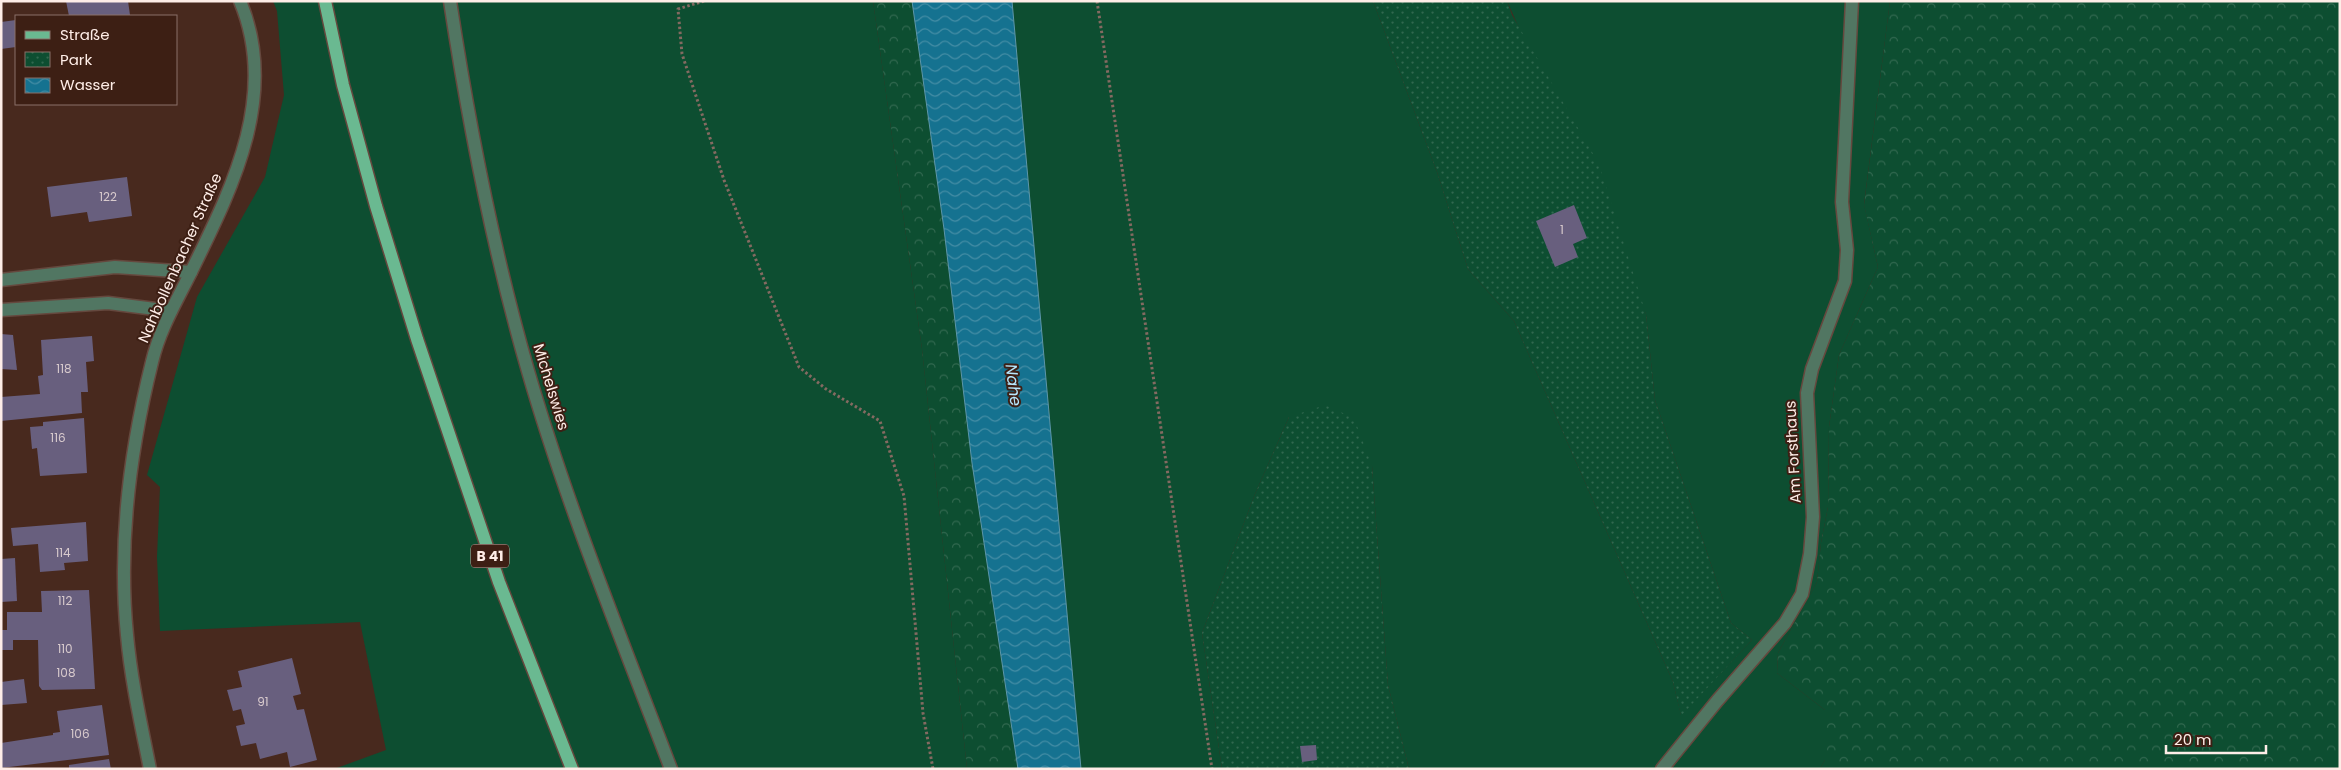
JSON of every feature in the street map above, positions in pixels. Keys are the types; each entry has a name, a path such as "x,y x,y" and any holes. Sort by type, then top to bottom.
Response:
{"main road":[{"name":"B 41","path":"326,4 343,85 376,206 417,339 499,582 572,769"}],"street":[{"name":"Nahbollenbacher Straße","path":"150,769 134,693 127,634 126,534 139,421 152,359 171,311 235,176 251,125 255,95 254,64 250,34 240,1"},
{"name":"Michelswies","path":"450,1 464,94 492,237 528,372 577,517 671,769"},
{"name":"Am Forsthaus","path":"1662,769 1717,701 1785,623 1802,594 1810,554 1812,517 1807,393 1812,369 1844,281 1847,250 1842,202 1852,1"},
{"path":"1,280 115,267 191,272"},
{"path":"1,310 108,303 171,311"}],"path":[{"path":"704,1 678,9 682,54 724,180 779,321 799,368 826,389 880,421 904,496 923,713 933,769"},
{"path":"1097,1 1212,769"}],"green space":[{"path":"273,1 873,1 922,349 967,769 334,769 386,750 360,622 160,631 157,557 160,487 147,475 197,297 265,177 284,95 277,11"},
{"path":"873,1 912,1 944,229 972,463 1018,769 967,769 922,349"},
{"path":"1012,1 1373,1 1437,172 1468,269 1514,321 1673,682 1681,715 1752,640 1731,623 1655,400 1646,314 1507,1 1890,1 1864,204 1878,267 1839,355 1829,427 1828,507 1821,543 1817,582 1778,653 1777,673 1825,710 1825,760 1820,769 1409,769 1388,685 1372,466 1289,417 1255,494 1202,633 1222,769 1081,769"},
{"path":"1373,1 1507,1 1512,15 1599,164 1646,314 1655,400 1731,623 1752,640 1681,716 1673,682 1514,321 1468,269 1437,172"},
{"path":"1890,1 2340,1 2340,769 1820,769 1825,760 1825,710 1777,673 1778,653 1817,582 1821,543 1828,507 1829,427 1839,355 1878,267 1864,205"},
{"path":"1325,405 1354,418 1372,466 1388,685 1409,769 1222,769 1202,633 1255,494 1289,417"}],"water":[{"name":"Nahe","path":"912,1 1012,1 1081,769 1018,769 972,463 944,229"}],"building":[{"path":"66,1 128,1 130,15 69,15"},
{"path":"15,20 15,47 1,49 1,22"},
{"path":"127,177 132,216 89,222 87,212 51,217 47,187"},
{"path":"1574,205 1587,238 1573,244 1578,257 1555,267 1536,221"},
{"path":"1,334 13,335 17,370 1,369"},
{"path":"92,336 94,361 86,362 88,392 81,392 82,413 1,421 1,397 40,394 38,376 43,375 41,340"},
{"path":"84,418 87,473 40,476 37,448 32,449 30,427 43,426 43,422"},
{"path":"86,522 88,561 64,563 65,570 40,572 38,544 13,546 11,528"},
{"path":"15,558 17,601 1,602 1,559"},
{"path":"89,590 95,689 42,690 39,686 38,640 13,640 13,650 1,650 1,630 7,630 7,612 42,612 41,591"},
{"path":"292,658 301,694 293,696 297,710 304,709 317,760 290,767 287,752 260,759 256,743 241,746 236,726 245,724 241,709 233,711 227,690 242,687 238,671"},
{"path":"24,679 27,703 1,705 1,682"},
{"path":"102,705 109,755 1,768 1,743 53,735 53,733 60,732 57,711"},
{"path":"1316,745 1317,760 1302,762 1300,746"},
{"path":"109,759 111,769 69,769 69,765"}]}
